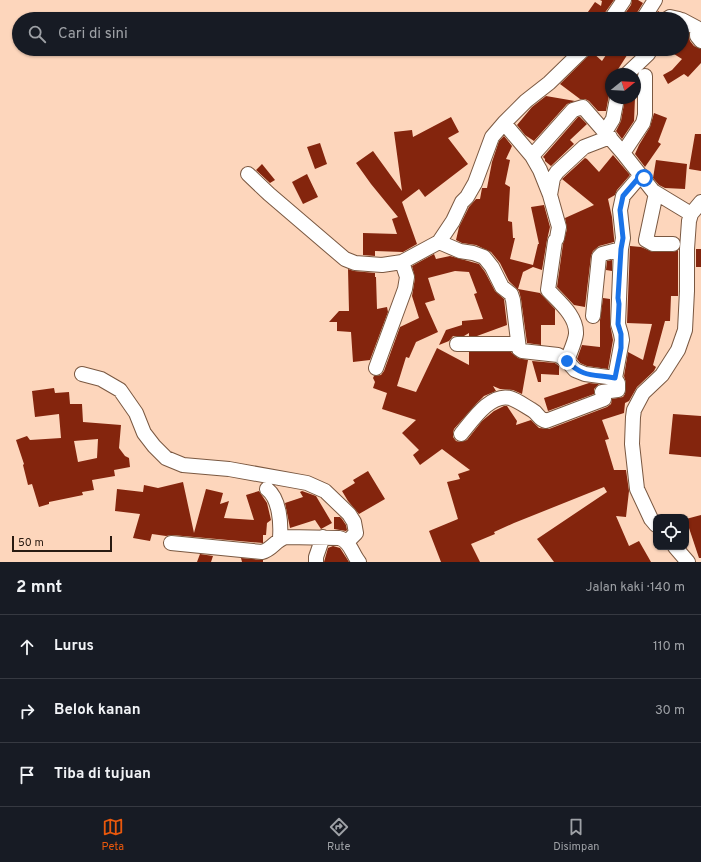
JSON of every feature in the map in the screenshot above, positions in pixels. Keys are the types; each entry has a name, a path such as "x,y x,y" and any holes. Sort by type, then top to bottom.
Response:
{"street":[{"path":"616,12 624,0"},
{"path":"647,12 655,0"},
{"path":"689,24 696,28 697,38 701,41"},
{"path":"248,174 280,204 345,259 365,265 382,265 402,262 439,242 462,202 467,197 475,183 492,137 526,101 549,83 577,56"},
{"path":"633,68 646,56"},
{"path":"623,153 643,123 645,115 645,76"},
{"path":"550,195 552,178 557,172 584,147 608,134 616,104"},
{"path":"532,156 573,110 578,107 583,107 608,134 653,191 691,214"},
{"path":"504,123 532,156 540,170 550,195 559,227 555,241 548,290 571,315 574,324 576,333 567,361"},
{"path":"460,434 486,405 494,400 511,398 536,412 541,419 546,420 604,400 602,392 618,390 618,383 615,378 621,348 621,334 618,324 618,298 623,238 620,210 623,196 641,175"},
{"path":"656,193 646,240 653,244 673,244"},
{"path":"653,521 636,489 632,444 634,410 643,393 662,375 678,350 685,330 689,221 691,214 701,202"},
{"path":"439,242 460,251 473,253 484,257 488,260 502,287 511,294 519,349 522,351 558,355 567,361 575,370 585,374 615,378"},
{"path":"593,316 599,257 602,254 621,249"},
{"path":"376,368 405,289 407,277 402,262"},
{"path":"457,344 518,344"},
{"path":"82,374 101,379 120,390 136,413 144,433 166,458 183,465 229,469 307,484 325,491 349,514 354,522 356,533 347,542"},
{"path":"268,489 273,496 279,514 281,526 280,538"},
{"path":"171,543 262,552 270,548 280,538 289,536 343,539 347,542 359,562"},
{"path":"316,562 316,557 323,537"},
{"path":"678,550 688,562"}],"building":[{"path":"600,0 614,0 605,12 588,12 595,2 601,6 602,1"},
{"path":"632,0 638,0 643,3 637,12 626,12 631,5"},
{"path":"689,37 694,46 701,49 701,63 688,77 684,74 668,84 663,75 672,70 682,59 677,56 689,56"},
{"path":"588,56 596,56 602,61 605,56 627,56 619,68 605,68 605,104 607,104 606,111 598,111 589,101 580,99 560,84"},
{"path":"546,96 575,101 567,104 534,141 525,135 517,125 532,107"},
{"path":"624,104 635,104 634,121 622,139 616,131 621,121"},
{"path":"654,113 667,118 658,142 661,144 645,167 635,154 650,127"},
{"path":"451,117 459,132 448,138 468,164 425,197 419,189 402,202 417,244 403,252 375,251 375,256 363,255 363,233 397,234 392,219 398,217 356,163 373,151 402,191 394,132 412,130 413,137"},
{"path":"578,117 580,117 587,124 570,140 574,144 551,166 543,157"},
{"path":"695,134 701,134 701,171 689,169"},
{"path":"504,136 512,146 506,159 510,160 505,184 510,187 508,221 512,222 513,238 515,238 510,259 533,265 539,244 531,207 544,205 550,227 542,270 533,267 523,272 518,289 540,293 555,309 555,325 541,325 541,345 527,343 519,291 509,281 500,263 491,252 476,245 462,243 456,240 459,227 469,207 476,199 480,199 482,188 487,188 492,162 499,141"},
{"path":"320,143 327,164 315,169 307,147"},
{"path":"613,155 630,175 617,190 615,195 608,199 612,217 614,242 599,246 593,251 591,256 585,307 574,305 557,287 563,244 567,229 565,218 594,205 562,179 585,158 599,172"},
{"path":"656,160 687,164 685,189 665,188 659,185 653,178"},
{"path":"262,164 275,180 270,183 256,170"},
{"path":"307,174 318,197 303,204 292,182"},
{"path":"630,246 641,247 653,252 673,252 678,250 678,296 671,296 670,321 665,321 653,365 656,367 654,371 637,387 629,401 625,403 624,413 602,420 609,439 605,440 614,470 626,470 629,491 626,517 616,516 629,546 639,541 651,562 554,562 537,539 607,492 604,487 514,523 494,532 495,534 471,544 480,562 441,562 429,531 458,519 447,482 460,479 458,474 470,470 442,449 420,465 413,455 419,450 402,433 416,420 382,409 387,393 373,388 375,382 373,378 374,376 381,375 384,371 400,327 419,318 412,296 415,278 412,266 434,254 436,259 450,256 479,264 495,291 504,299 507,325 477,336 469,336 469,333 464,336 453,336 449,341 439,345 446,330 462,325 462,321 483,319 474,294 477,293 469,272 455,271 428,278 435,300 425,303 438,332 416,342 409,358 406,357 397,386 416,392 437,348 469,365 469,352 511,352 518,358 528,360 522,394 513,390 500,389 493,386 496,391 484,396 454,429 453,437 456,441 460,442 467,440 482,421 494,411 504,406 507,406 517,421 516,425 531,420 539,428 549,429 607,407 611,404 612,399 623,397 625,394 626,383 624,376 628,352 643,360 652,324 627,323"},
{"path":"696,249 701,249 701,267 696,267"},
{"path":"612,260 612,271 606,270 607,261"},
{"path":"348,269 375,273 377,309 387,307 388,312 370,360 353,362 351,332 337,331 337,322 329,322 339,311 349,311"},
{"path":"603,298 610,299 610,324 613,340 608,369 587,366 580,363 577,359 582,345 600,347 600,320"},
{"path":"532,361 555,363 559,366 559,375 541,374 541,382 538,382"},
{"path":"589,383 599,384 594,389 594,394 548,411 544,398"},
{"path":"54,388 55,393 69,392 70,404 82,404 83,422 121,425 119,448 125,456 129,458 130,467 114,470 115,476 92,480 94,490 82,492 83,495 49,502 49,504 39,507 32,484 28,485 24,464 16,440 27,436 30,440 61,438 59,414 35,417 32,391","holes":["98,439 97,458 78,462 74,441"]},
{"path":"673,414 701,416 701,457 669,454"},
{"path":"368,471 385,499 359,514 342,491 355,483 353,480"},
{"path":"183,482 194,533 206,489 223,493 220,504 229,501 224,518 254,520 246,495 259,491 267,503 271,520 267,523 266,535 263,535 263,543 152,534 150,541 133,538 140,514 115,511 117,489 143,492 144,485 158,488"},
{"path":"302,491 316,496 332,523 321,529 315,520 290,528 285,503 303,497 300,492"},
{"path":"701,515 701,558 699,558 689,528 689,518"},
{"path":"334,517 340,517 342,519 346,525 346,531 334,529"},
{"path":"333,546 340,548 349,562 324,562 328,548"},
{"path":"200,554 213,556 211,562 197,562"},
{"path":"241,558 263,560 263,562 242,562"}],"route":[{"path":"567,361 575,370 585,374 615,378 622,340 618,324 618,298 623,238 620,210 623,196 641,175 644,178"}]}
